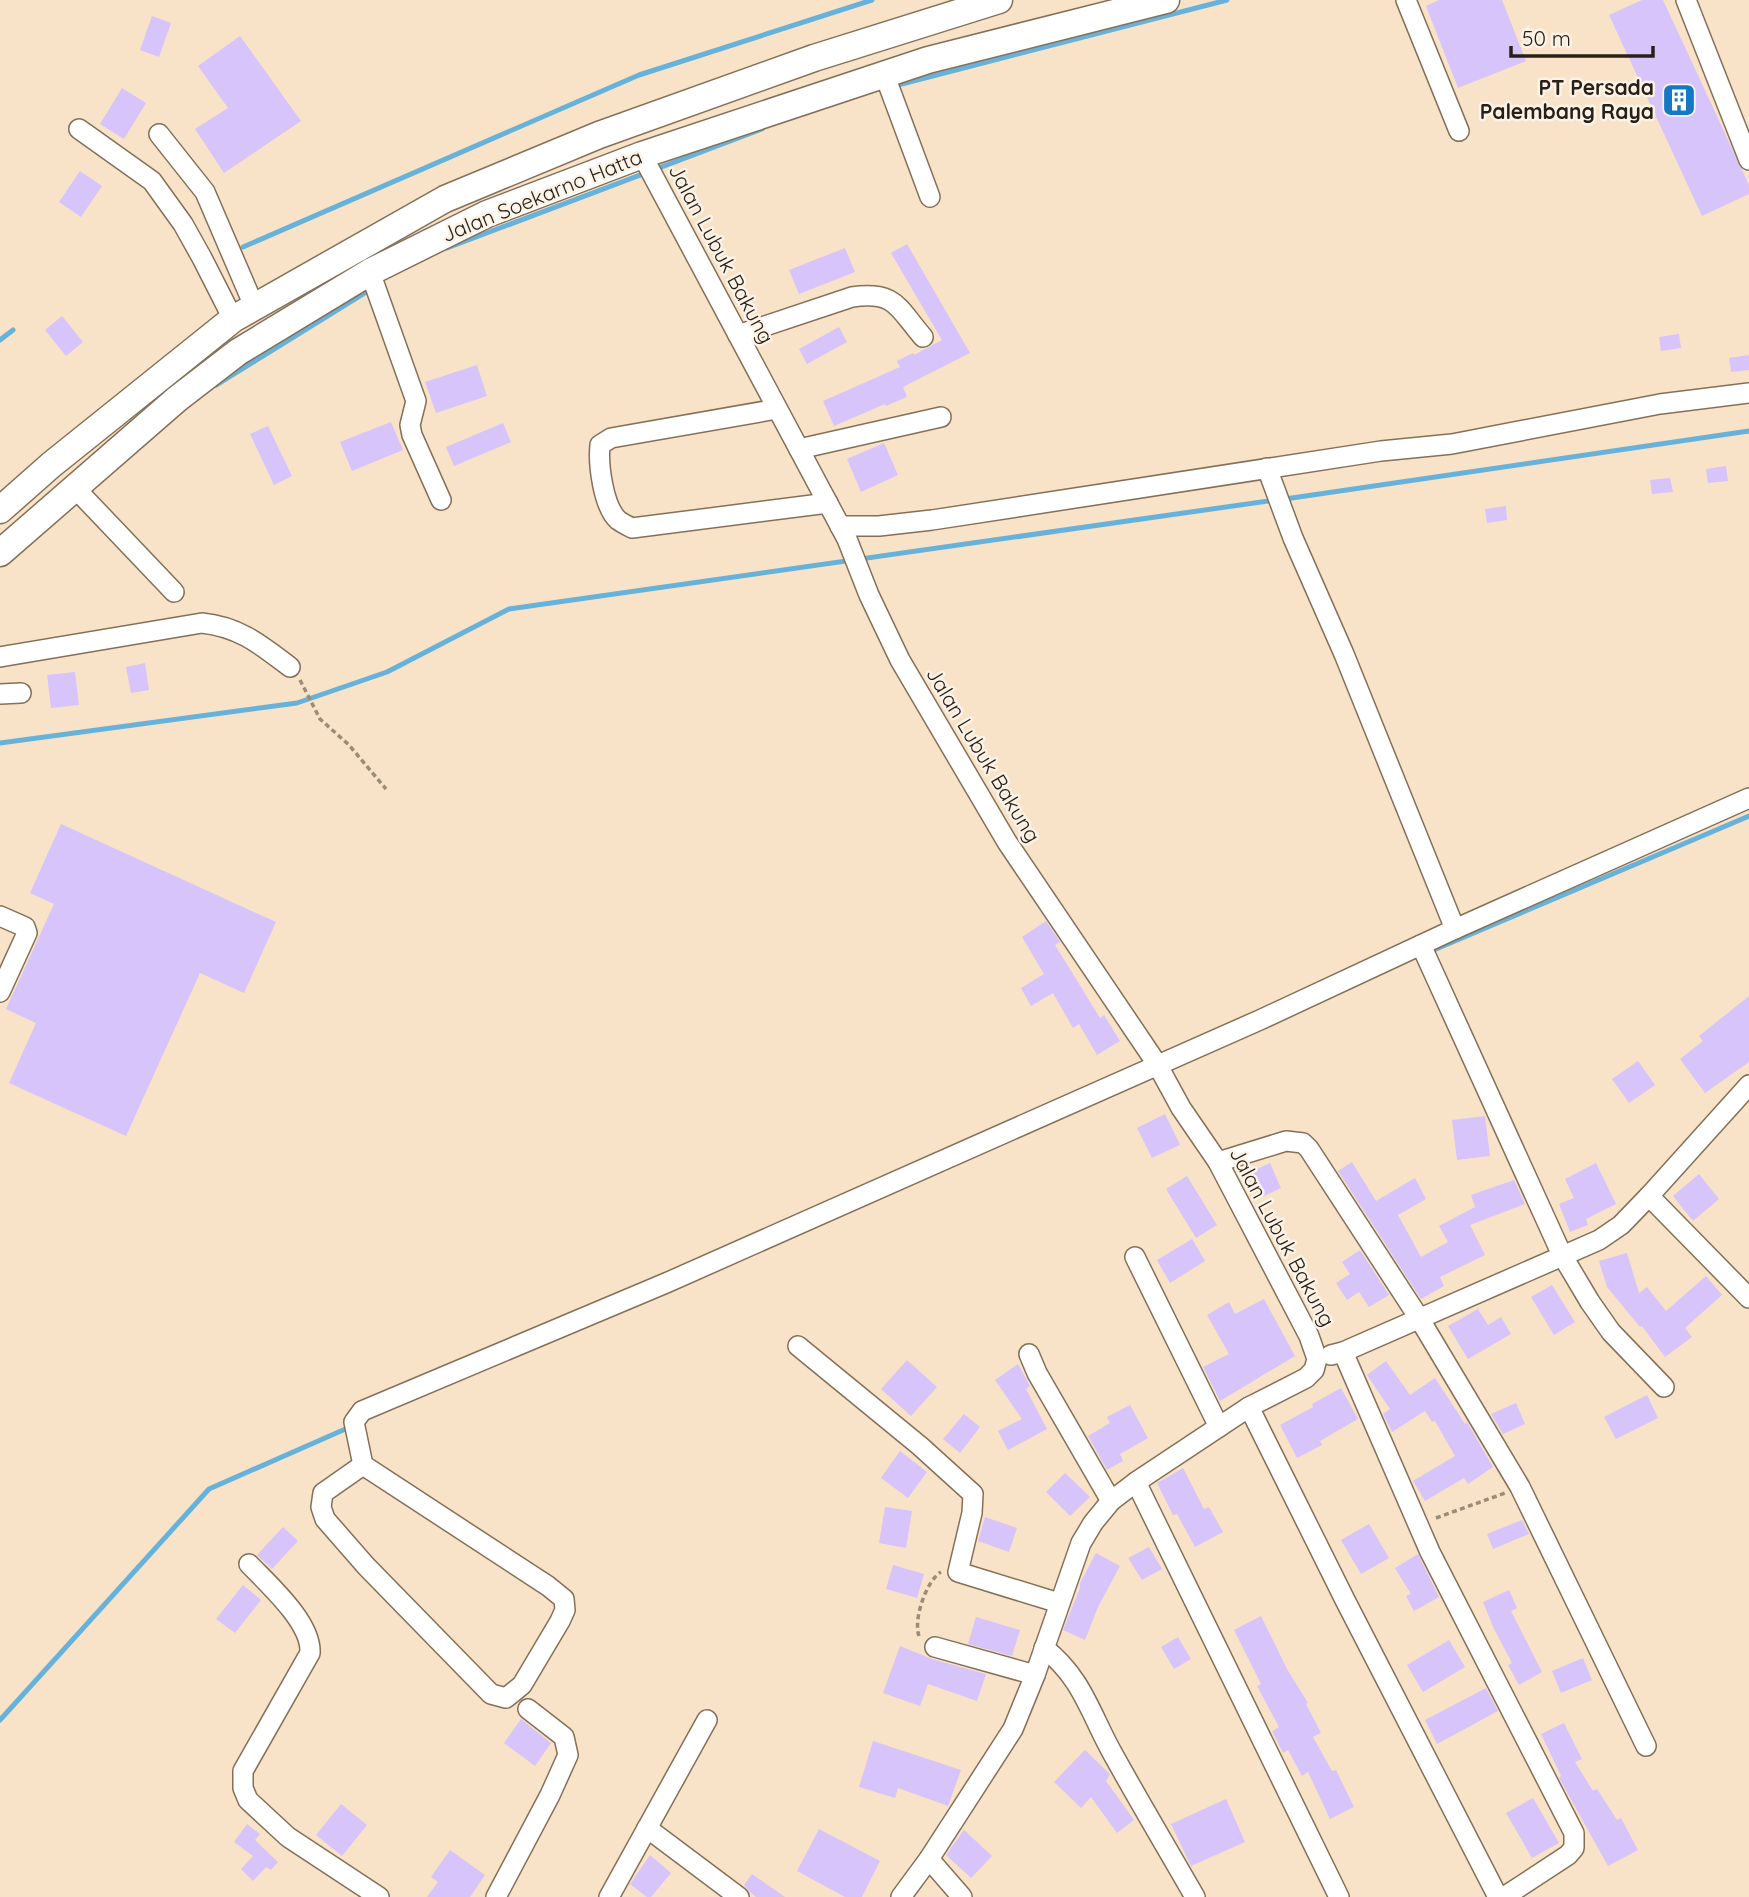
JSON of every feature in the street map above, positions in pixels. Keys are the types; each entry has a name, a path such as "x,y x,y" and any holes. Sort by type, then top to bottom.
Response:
{"highway":[{"name":"Jalan Soekarno Hatta","path":"0,510 51,465 243,313 445,199 600,135 814,58 999,0"},
{"name":"Jalan Soekarno Hatta","path":"0,553 79,493 177,399 238,352 370,272 487,214 928,60 1166,0"}],"street":[{"path":"1406,0 1460,131"},
{"path":"1686,0 1749,160"},
{"path":"885,76 930,197"},
{"path":"79,129 152,181 202,258 243,313"},
{"path":"159,134 205,191 243,313"},
{"name":"Jalan Lubuk Bakung","path":"644,158 828,503 900,660 1007,842 1218,1162 1309,1336 1317,1359"},
{"path":"370,272 416,401 410,425 412,435 441,500"},
{"path":"738,335 852,297 881,295 890,299 923,337"},
{"path":"843,533 1270,474 1381,451 1452,444 1660,404 1749,393"},
{"path":"777,409 611,438 600,445 598,464 604,490 616,518 632,528 828,503"},
{"path":"799,449 941,417"},
{"path":"1270,474 1287,522 1344,654 1455,929"},
{"path":"79,493 174,592"},
{"path":"0,657 202,623 223,625 255,641 295,674"},
{"path":"0,694 21,693"},
{"path":"362,1461 323,1493 321,1507 325,1519 366,1566 491,1694 506,1698 523,1685 560,1621 565,1610 564,1599 362,1461 354,1422 362,1411 666,1283 1157,1066 1749,798"},
{"path":"0,916 25,928 27,933 0,992"},
{"path":"1422,948 1562,1255 1590,1303 1611,1332 1664,1387"},
{"path":"901,1897 929,1859 1013,1729 1035,1675 1081,1542 1111,1501 1249,1407 1298,1384 1314,1370 1317,1359 1343,1352 1599,1240 1621,1225 1749,1085"},
{"path":"1218,1162 1286,1141 1303,1143 1419,1318 1520,1488 1646,1746"},
{"path":"1649,1196 1749,1298"},
{"path":"1135,1257 1219,1427"},
{"path":"798,1346 920,1446 973,1494 972,1513 958,1572 1059,1602"},
{"path":"1343,1352 1418,1525 1576,1840 1568,1855 1504,1897"},
{"path":"1029,1354 1037,1373 1111,1501"},
{"path":"1249,1407 1497,1897"},
{"path":"1136,1482 1339,1897"},
{"path":"249,1564 286,1604 308,1635 310,1653 243,1771 243,1788 248,1800 288,1837 379,1897"},
{"path":"935,1647 1035,1675"},
{"path":"1044,1648 1074,1677 1112,1753 1195,1897"},
{"path":"496,1897 568,1755 564,1737 528,1709"},
{"path":"609,1897 707,1720"},
{"path":"647,1828 739,1897"},
{"path":"929,1859 962,1897"}],"path":[{"path":"295,674 320,719 349,745 386,789"},
{"path":"1418,1525 1520,1488"},
{"path":"935,1647 922,1641 918,1633 916,1625 922,1603 929,1585 938,1573 958,1572"}],"building":[{"path":"1439,0 1502,0 1526,61 1458,88 1426,6"},
{"name":"PT Persada Palembang Raya","path":"1642,0 1663,0 1749,185 1749,194 1702,216 1609,15"},
{"path":"152,16 171,23 159,57 140,50"},
{"path":"240,36 301,121 224,173 195,129 228,108 198,66"},
{"path":"122,88 146,103 124,139 100,124"},
{"path":"80,171 102,186 81,217 59,202"},
{"path":"907,244 970,353 903,387 907,397 834,426 823,401 900,367 897,361 942,340 891,253"},
{"path":"845,248 855,272 799,294 789,270"},
{"path":"62,316 83,342 66,356 45,330"},
{"path":"839,327 847,342 807,364 799,349"},
{"path":"1679,334 1681,348 1661,351 1659,337"},
{"path":"1749,355 1749,370 1731,372 1729,358"},
{"path":"477,365 487,396 436,413 425,382"},
{"path":"391,422 403,450 352,471 340,442"},
{"path":"503,423 511,442 454,466 446,447"},
{"path":"268,426 292,476 274,485 250,434"},
{"path":"884,443 898,475 861,492 847,459"},
{"path":"1726,466 1728,481 1708,483 1706,469"},
{"path":"1670,478 1673,492 1652,494 1650,480"},
{"path":"1506,506 1507,520 1487,523 1485,509"},
{"path":"145,663 149,690 131,693 126,667"},
{"path":"75,672 79,705 51,708 47,675"},
{"path":"61,824 276,922 244,993 200,973 126,1136 9,1083 36,1023 6,1009 54,904 30,893"},
{"path":"1046,921 1060,942 1055,945 1100,1018 1104,1015 1120,1041 1097,1055 1079,1024 1073,1028 1053,993 1031,1006 1021,988 1044,974 1022,937"},
{"path":"1749,996 1749,1062 1705,1093 1680,1059 1703,1041 1699,1036"},
{"path":"1638,1061 1655,1085 1629,1103 1612,1079"},
{"path":"1165,1114 1180,1145 1152,1158 1137,1128"},
{"path":"1485,1116 1490,1156 1457,1160 1452,1120"},
{"path":"1352,1162 1376,1201 1415,1178 1426,1199 1398,1215 1421,1257 1448,1242 1439,1226 1475,1207 1471,1195 1514,1180 1525,1204 1470,1225 1485,1255 1440,1277 1444,1286 1421,1299 1338,1171"},
{"path":"1270,1163 1281,1188 1260,1198 1248,1173"},
{"path":"1596,1163 1616,1204 1586,1219 1588,1225 1570,1232 1559,1204 1574,1198 1565,1179"},
{"path":"1699,1174 1719,1199 1693,1221 1673,1196"},
{"path":"1187,1176 1217,1225 1196,1238 1166,1189"},
{"path":"1192,1239 1205,1261 1170,1283 1157,1260"},
{"path":"1360,1250 1389,1295 1369,1307 1359,1292 1347,1300 1336,1283 1350,1274 1342,1262"},
{"path":"1627,1253 1639,1293 1647,1287 1666,1311 1706,1276 1722,1295 1685,1328 1692,1337 1665,1357 1607,1287 1599,1261"},
{"path":"1552,1285 1575,1322 1554,1335 1531,1297"},
{"path":"1264,1299 1295,1356 1220,1401 1203,1367 1229,1354 1207,1315 1229,1302 1235,1314"},
{"path":"1478,1309 1488,1325 1501,1317 1511,1334 1468,1359 1448,1326"},
{"path":"907,1360 937,1387 911,1416 881,1389"},
{"path":"1386,1361 1410,1395 1435,1378 1465,1424 1467,1422 1493,1467 1468,1484 1464,1478 1425,1501 1413,1481 1455,1456 1435,1421 1432,1422 1425,1411 1392,1432 1383,1414 1390,1409 1367,1375"},
{"path":"1018,1364 1030,1386 1026,1389 1047,1429 1008,1450 998,1431 1022,1419 995,1380"},
{"path":"1341,1388 1358,1419 1320,1441 1322,1445 1297,1458 1280,1425"},
{"path":"1647,1395 1658,1418 1616,1439 1604,1417"},
{"path":"1516,1403 1525,1424 1503,1434 1491,1414"},
{"path":"1130,1405 1148,1438 1120,1454 1123,1461 1107,1470 1088,1436 1110,1423 1107,1417"},
{"path":"964,1414 980,1427 960,1453 943,1439"},
{"path":"900,1451 927,1472 908,1498 881,1478"},
{"path":"1183,1468 1204,1509 1209,1507 1223,1532 1195,1547 1177,1514 1173,1515 1157,1483"},
{"path":"1065,1473 1090,1497 1070,1516 1046,1492"},
{"path":"885,1507 912,1511 906,1548 879,1543"},
{"path":"985,1517 1017,1528 1009,1552 978,1541"},
{"path":"1522,1520 1529,1534 1493,1549 1487,1534"},
{"path":"1369,1524 1389,1558 1361,1574 1341,1540"},
{"path":"283,1527 298,1541 272,1569 257,1555"},
{"path":"1149,1547 1162,1569 1142,1580 1128,1558"},
{"path":"1096,1553 1120,1566 1098,1607 1085,1640 1063,1630 1080,1583"},
{"path":"1418,1554 1439,1597 1414,1611 1406,1596 1411,1594 1395,1568"},
{"path":"893,1565 924,1574 917,1598 886,1589"},
{"path":"243,1585 261,1600 235,1633 216,1619"},
{"path":"1509,1590 1517,1608 1511,1611 1542,1672 1519,1685 1508,1665 1512,1663 1483,1602"},
{"path":"1261,1616 1287,1669 1308,1703 1306,1704 1321,1733 1313,1737 1332,1771 1336,1770 1354,1807 1330,1819 1308,1772 1302,1776 1288,1750 1283,1753 1272,1731 1279,1727 1257,1686 1261,1684 1234,1630"},
{"path":"976,1617 1020,1630 1012,1656 968,1644"},
{"path":"1178,1637 1191,1659 1174,1669 1161,1647"},
{"path":"1449,1640 1465,1667 1423,1692 1407,1665"},
{"path":"900,1646 932,1659 986,1674 977,1701 928,1684 920,1706 883,1693"},
{"path":"1583,1658 1592,1680 1561,1693 1552,1671"},
{"path":"1486,1688 1498,1711 1437,1744 1425,1720"},
{"path":"521,1719 551,1743 535,1766 504,1743"},
{"path":"1564,1723 1582,1759 1575,1762 1593,1791 1597,1789 1617,1820 1621,1818 1638,1850 1608,1866 1559,1778 1561,1776 1541,1734"},
{"path":"873,1741 961,1770 948,1806 898,1788 895,1798 859,1787"},
{"path":"1085,1750 1110,1774 1106,1781 1134,1820 1117,1833 1091,1797 1081,1808 1054,1782"},
{"path":"1533,1798 1559,1843 1532,1858 1506,1813"},
{"path":"1226,1799 1245,1842 1191,1866 1171,1824"},
{"path":"341,1804 367,1825 342,1856 316,1835"},
{"path":"247,1824 260,1834 255,1840 278,1862 271,1870 266,1867 253,1881 241,1869 253,1856 234,1842"},
{"path":"819,1829 880,1861 862,1897 845,1897 797,1871"},
{"path":"964,1830 992,1856 971,1878 946,1855"},
{"path":"450,1850 485,1875 470,1897 427,1897 438,1882 431,1877"},
{"path":"650,1855 671,1873 651,1897 647,1897 630,1884"},
{"path":"752,1874 785,1897 756,1897 744,1885"}],"waterway":[{"path":"243,247 639,75 872,0"},
{"path":"894,86 1227,0"},
{"path":"447,248 762,129"},
{"path":"216,385 371,289"},
{"path":"0,340 13,330"},
{"path":"1285,499 1749,431"},
{"path":"0,743 297,703 387,672 509,609 1275,500"},
{"path":"1429,952 1749,816"},
{"path":"0,1720 209,1489 350,1427"}],"place":[{"name":"PT Persada Palembang Raya","path":"1679,100"}]}
